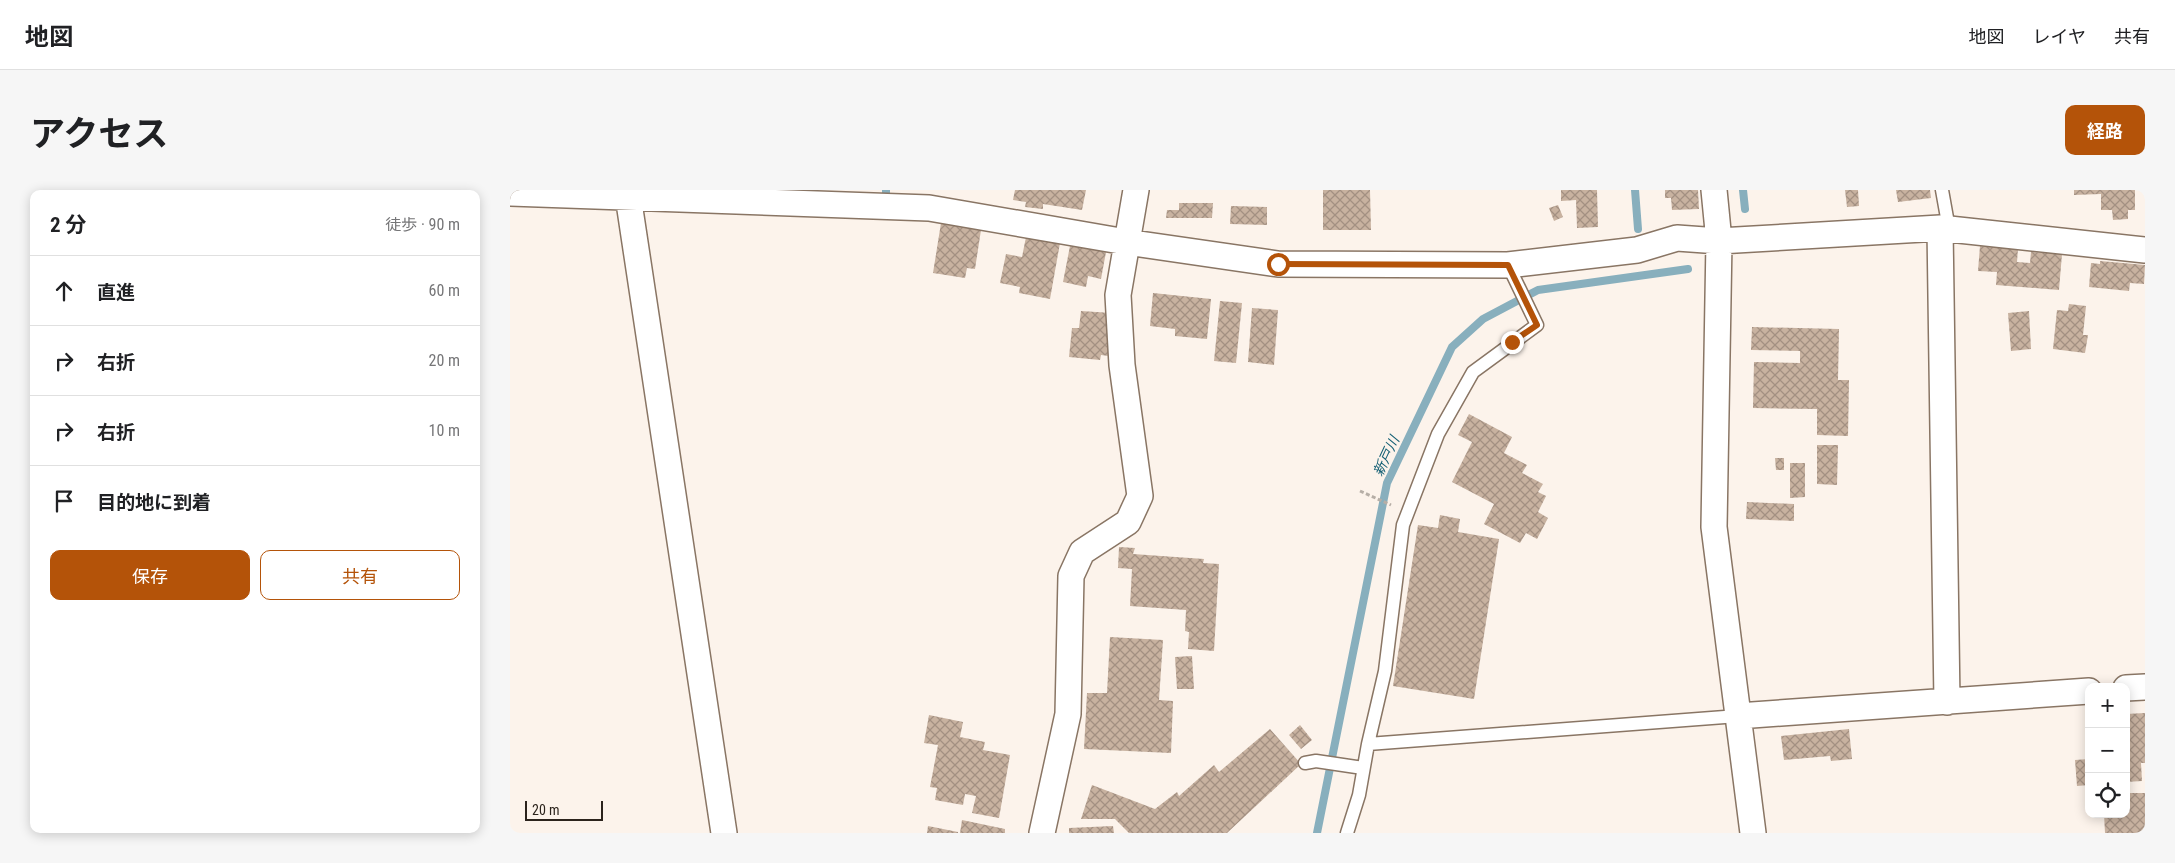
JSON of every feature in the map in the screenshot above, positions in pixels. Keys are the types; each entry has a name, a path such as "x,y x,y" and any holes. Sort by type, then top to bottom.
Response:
{"street":[{"path":"1042,833 1068,714 1071,576 1082,552 1128,522 1140,496 1122,365 1118,295 1136,190"},
{"path":"1714,190 1719,241 1714,527 1753,833"},
{"path":"510,193 550,192 628,196 704,195 929,208 1126,242 1278,264 1512,272 1636,250 1676,238 1719,241 1944,228 2145,250"},
{"path":"628,196 724,833"},
{"path":"1944,228 1947,702"},
{"path":"2130,688 2145,686"},
{"path":"1738,716 2085,691"}],"lane":[{"path":"1942,190 1944,228"},
{"path":"1348,833 1359,794 1368,744 1385,671 1403,525 1438,434 1473,372 1537,325 1512,272"},
{"path":"1368,744 1738,716"},
{"path":"1311,762 1363,768"}],"path":[{"path":"1360,491 1399,509"}],"building":[{"path":"1015,190 1086,190 1082,210 1043,204 1043,209 1025,207 1026,202 1013,200"},
{"path":"1323,190 1370,190 1371,230 1323,230"},
{"path":"1561,190 1597,190 1598,227 1577,228 1576,200 1561,201"},
{"path":"1665,190 1698,190 1699,209 1672,210 1671,198 1665,198"},
{"path":"1845,190 1858,190 1859,206 1847,207"},
{"path":"1896,190 1930,190 1931,198 1898,202"},
{"path":"2074,190 2135,190 2135,210 2128,210 2128,219 2113,220 2112,210 2101,210 2101,194 2074,195"},
{"path":"1179,203 1213,203 1212,218 1166,218 1167,210 1179,210"},
{"path":"1558,205 1563,217 1554,221 1549,208"},
{"path":"1231,206 1267,207 1267,225 1230,224"},
{"path":"941,223 981,230 975,269 967,268 965,278 933,273"},
{"path":"1026,237 1060,243 1050,299 1019,293 1020,287 1000,283 1006,254 1022,257"},
{"path":"1070,246 1106,252 1101,279 1088,276 1086,287 1063,282"},
{"path":"1980,246 2018,249 2017,262 2030,263 2031,252 2062,254 2059,290 1996,285 1997,272 1978,271"},
{"path":"2100,261 2145,265 2144,284 2130,283 2129,291 2089,287 2091,263 2100,264"},
{"path":"1153,293 1211,299 1207,339 1175,336 1175,329 1150,326"},
{"path":"1220,301 1242,303 1236,363 1214,361"},
{"path":"2069,304 2086,306 2083,335 2088,335 2085,353 2053,349 2057,310 2068,311"},
{"path":"1252,308 1278,310 1274,365 1248,362"},
{"path":"1081,311 1112,313 1109,356 1101,355 1100,360 1069,357 1072,328 1079,328"},
{"path":"2029,311 2031,349 2011,351 2008,313"},
{"path":"1752,327 1839,329 1838,380 1849,380 1848,436 1817,435 1817,409 1753,408 1754,362 1800,363 1800,351 1751,350"},
{"path":"1469,414 1512,437 1504,453 1527,465 1522,473 1543,484 1538,492 1546,496 1538,512 1548,518 1537,539 1526,533 1520,543 1484,524 1494,504 1452,482 1472,442 1458,435"},
{"path":"1817,445 1838,445 1837,485 1817,484"},
{"path":"1775,458 1784,458 1784,470 1776,470"},
{"path":"1790,463 1805,463 1805,497 1790,498"},
{"path":"1747,502 1794,504 1794,521 1746,519"},
{"path":"1440,515 1460,519 1458,532 1499,539 1474,699 1393,686 1418,525 1438,528"},
{"path":"1119,547 1135,548 1133,554 1204,559 1203,563 1219,564 1214,651 1188,649 1189,632 1185,631 1186,610 1130,606 1132,569 1118,568"},
{"path":"1110,637 1163,640 1159,700 1173,701 1171,753 1084,749 1087,693 1107,693"},
{"path":"1192,656 1194,689 1177,689 1175,657"},
{"path":"2145,713 2145,763 2141,763 2142,781 2130,782 2130,714"},
{"path":"929,715 963,722 960,737 985,742 983,750 1010,755 999,818 972,813 976,796 965,794 963,805 935,800 937,788 930,787 938,745 924,743"},
{"path":"1300,725 1312,740 1301,749 1289,735"},
{"path":"1270,729 1301,764 1227,833 1129,833 1115,819 1081,819 1092,785 1155,809 1177,792 1179,796 1214,765 1219,772"},
{"path":"1849,729 1852,759 1831,761 1830,756 1784,760 1781,736"},
{"path":"2085,759 2085,785 2077,786 2075,760"},
{"path":"2130,793 2145,793 2145,833 2105,833 2104,818 2130,818"},
{"path":"962,820 1005,829 1005,833 960,833"},
{"path":"928,826 958,832 958,833 927,833"},
{"path":"1113,826 1114,833 1069,833 1069,828"}],"waterway":[{"path":"1635,190 1638,229"},
{"name":"新戸川","path":"1743,190 1745,209"},
{"name":"新戸川","path":"1317,833 1387,483 1452,347 1483,319 1538,290 1688,269"}],"route":[{"path":"1278,264 1508,265 1516,278 1537,325 1512,342"}]}
